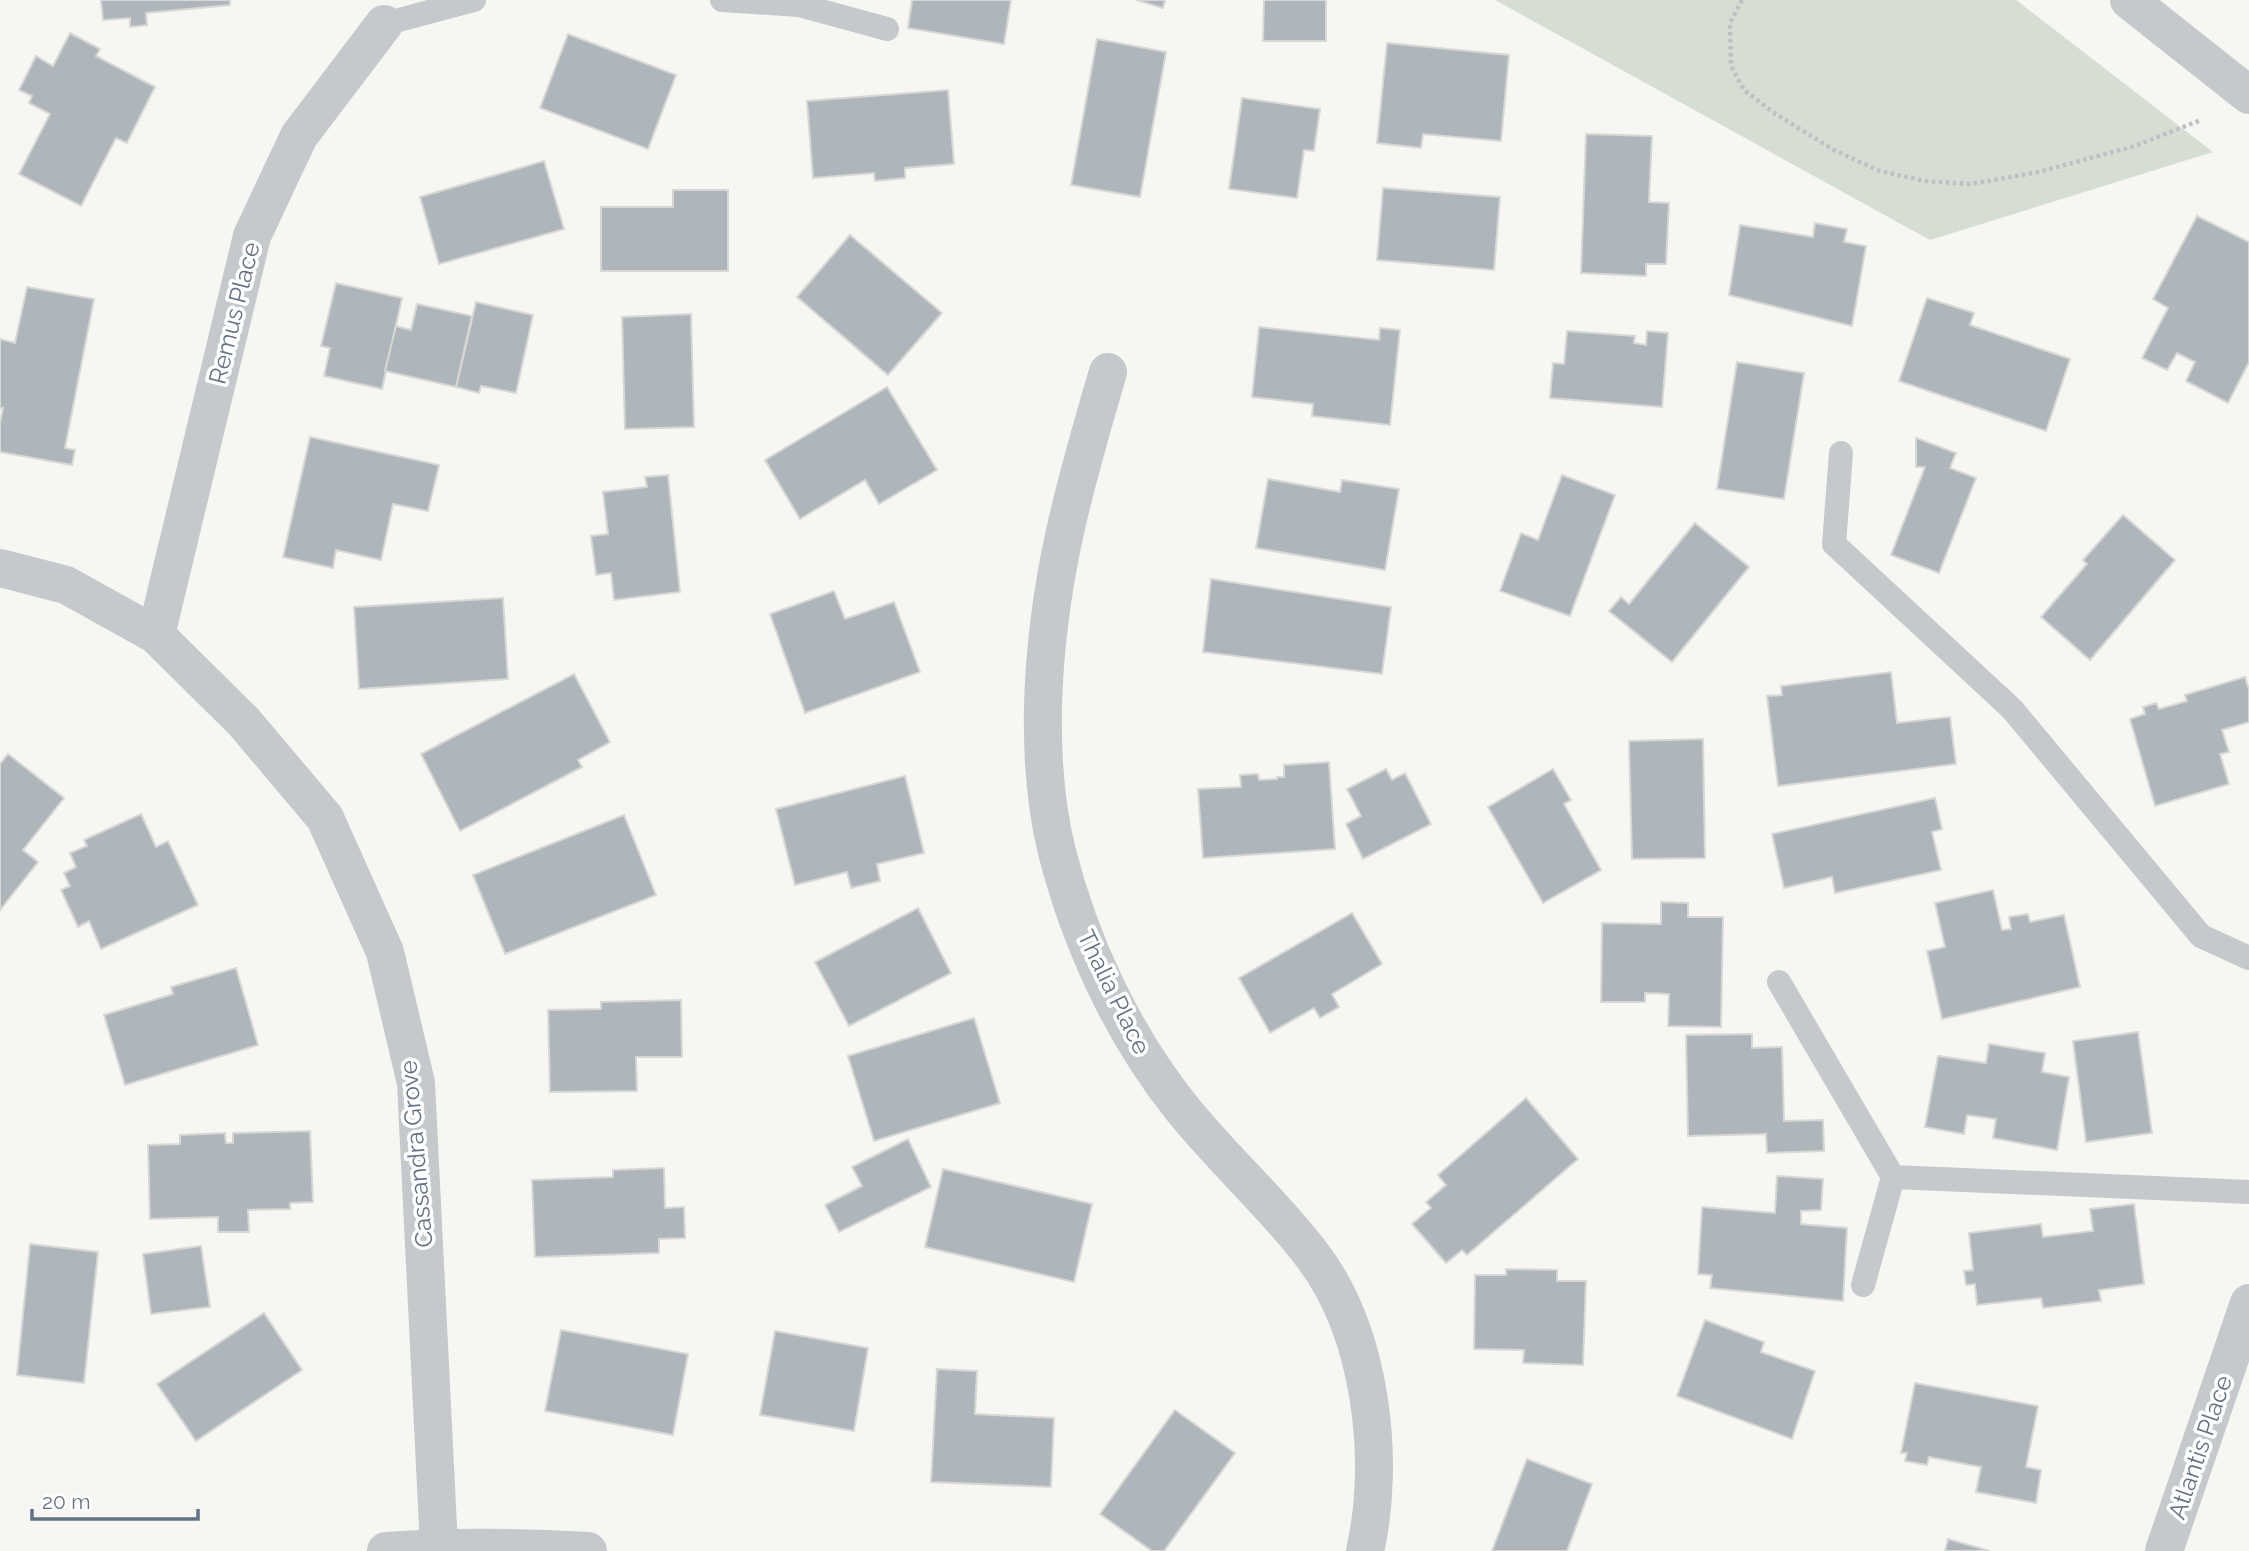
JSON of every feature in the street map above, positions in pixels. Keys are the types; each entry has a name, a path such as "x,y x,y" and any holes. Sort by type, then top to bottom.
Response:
{"street":[{"path":"2129,0 2249,95"},
{"name":"Remus Place","path":"156,635 252,236 299,136 384,24"},
{"name":"Thalia Place","path":"1108,372 1077,476 1063,536 1047,633 1042,744 1045,787 1057,852 1074,906 1109,992 1134,1039 1156,1073 1205,1135 1314,1256 1335,1290 1351,1329 1370,1410 1374,1452 1373,1496 1365,1551"},
{"name":"Cassandra Grove","path":"0,568 66,585 156,635 244,722 325,818 385,953 416,1083 439,1547"},
{"name":"Atlantis Place","path":"2164,1551 2249,1303"},
{"path":"386,1551 439,1547 525,1547 588,1551"}],"lane":[{"path":"384,24 474,0"},
{"path":"722,0 799,5 887,29"},
{"path":"1841,453 1834,544 2012,709 2201,936 2249,958"},
{"path":"1779,982 1893,1177 1863,1285"},
{"path":"1893,1177 2249,1192"}],"path":[{"path":"1742,0 1730,23 1731,66 1744,90 1774,113 1834,150 1880,171 1925,181 1970,184 2039,172 2135,146 2201,120"}],"shaded area":[{"path":"1495,0 2016,0 2213,152 1930,240"}],"building":[{"path":"101,0 230,0 230,5 146,13 147,25 130,27 130,18 103,20"},
{"path":"912,0 1011,0 1004,44 908,28"},
{"path":"1136,0 1165,0 1163,8"},
{"path":"1264,0 1326,0 1326,41 1263,41"},
{"path":"70,33 100,49 96,56 155,87 127,143 116,138 81,206 19,174 50,114 29,103 32,96 19,90 36,56 53,66"},
{"path":"568,34 676,75 648,149 540,108"},
{"path":"1097,39 1166,52 1140,197 1071,185"},
{"path":"1387,43 1509,55 1501,141 1423,134 1421,148 1377,143"},
{"path":"948,90 954,164 905,168 905,178 875,181 874,173 813,178 807,101"},
{"path":"1242,98 1320,109 1314,151 1304,150 1297,198 1229,189"},
{"path":"1586,134 1652,136 1649,202 1669,203 1666,264 1646,264 1646,276 1581,273"},
{"path":"544,161 564,229 439,264 420,197"},
{"path":"1383,188 1500,197 1494,270 1377,260"},
{"path":"673,190 728,190 728,271 601,271 601,207 673,207"},
{"path":"2197,216 2249,242 2249,362 2228,403 2186,381 2195,362 2177,353 2167,370 2142,358 2168,308 2153,299"},
{"path":"1815,223 1847,229 1844,242 1866,246 1852,326 1729,295 1740,225 1813,237"},
{"path":"850,235 942,313 888,375 797,297"},
{"path":"336,283 402,298 382,389 324,376 330,348 321,346"},
{"path":"27,287 94,299 65,448 75,450 72,465 0,452 3,408 0,408 0,339 15,343"},
{"path":"1927,298 1974,313 1970,325 2070,359 2046,431 1899,381"},
{"path":"476,302 533,315 516,393 481,386 479,393 456,387"},
{"path":"417,304 472,316 456,387 385,371 396,326 411,330"},
{"path":"691,314 694,427 625,429 622,317"},
{"path":"1259,327 1379,340 1380,328 1400,330 1390,425 1312,416 1313,404 1252,397"},
{"path":"1567,331 1635,336 1634,343 1646,345 1647,331 1668,333 1662,407 1550,398 1553,363 1564,364"},
{"path":"1737,362 1804,373 1784,499 1717,489"},
{"path":"887,387 937,470 879,504 865,480 800,519 765,460"},
{"path":"310,437 439,465 428,511 393,504 381,560 336,550 333,568 283,557"},
{"path":"1916,438 1956,453 1950,468 1976,478 1939,573 1891,555 1925,467 1916,467"},
{"path":"668,475 680,592 614,600 611,573 596,575 591,536 608,534 603,492 647,487 645,477"},
{"path":"1562,475 1615,495 1570,616 1500,591 1521,533 1538,540"},
{"path":"1268,479 1340,492 1342,480 1399,489 1385,570 1256,548"},
{"path":"2123,515 2175,560 2090,660 2041,617 2087,564 2083,560"},
{"path":"1695,523 1749,567 1672,662 1609,611 1621,597 1629,604"},
{"path":"1211,579 1391,607 1382,674 1203,652"},
{"path":"834,591 845,619 894,602 920,672 805,713 770,614"},
{"path":"503,598 508,679 359,689 354,607"},
{"path":"1891,672 1897,723 1950,717 1956,764 1778,786 1767,696 1782,695 1781,686"},
{"path":"574,674 610,742 578,760 582,767 460,831 421,754"},
{"path":"2245,677 2249,690 2249,722 2222,730 2229,752 2220,754 2229,784 2155,806 2130,719 2145,714 2143,707 2156,703 2159,709 2187,701 2185,695"},
{"path":"1703,739 1705,858 1632,859 1629,741"},
{"path":"8,754 64,798 23,850 38,862 0,910 0,764"},
{"path":"1329,762 1335,849 1203,858 1198,789 1241,787 1240,775 1258,774 1259,780 1277,779 1284,777 1284,765"},
{"path":"1386,769 1392,780 1405,773 1431,824 1363,859 1346,824 1361,816 1347,789"},
{"path":"1553,769 1571,800 1564,804 1601,870 1543,903 1488,807"},
{"path":"905,776 924,853 877,864 880,881 851,888 847,872 795,885 776,809"},
{"path":"1935,798 1942,829 1932,832 1941,870 1835,893 1832,877 1784,888 1772,834"},
{"path":"141,814 156,847 168,841 198,905 101,949 89,921 78,927 61,890 70,886 64,873 76,867 70,853 87,846 84,840"},
{"path":"624,815 656,895 505,954 473,875"},
{"path":"1993,890 2002,930 2011,929 2009,917 2028,914 2030,922 2064,915 2080,987 1942,1019 1927,951 1945,947 1935,903"},
{"path":"1661,902 1688,903 1688,917 1723,917 1721,1027 1668,1026 1669,994 1645,993 1645,1002 1601,1002 1602,923 1661,924"},
{"path":"918,908 951,973 849,1026 815,962"},
{"path":"1352,913 1382,964 1332,994 1339,1007 1320,1018 1314,1008 1270,1033 1239,978"},
{"path":"236,968 258,1045 125,1085 104,1015 173,994 171,987"},
{"path":"681,1000 682,1057 636,1057 637,1091 550,1092 548,1010 601,1009 601,1002"},
{"path":"974,1018 1000,1103 874,1141 848,1056"},
{"path":"2138,1032 2152,1133 2086,1142 2073,1041"},
{"path":"1752,1034 1752,1048 1782,1047 1784,1121 1823,1120 1824,1151 1767,1153 1766,1134 1688,1136 1686,1035"},
{"path":"1989,1044 2045,1053 2042,1072 2069,1077 2057,1150 1993,1138 1996,1119 1967,1115 1964,1134 1925,1127 1938,1056 1986,1063"},
{"path":"1526,1098 1578,1159 1467,1255 1462,1250 1446,1263 1412,1224 1431,1208 1426,1202 1446,1185 1438,1175"},
{"path":"310,1131 313,1202 290,1203 290,1209 248,1210 249,1232 218,1232 218,1217 150,1219 148,1145 180,1144 180,1135 225,1133 226,1143 233,1143 233,1133"},
{"path":"908,1139 931,1187 839,1232 825,1205 862,1186 852,1167"},
{"path":"664,1168 665,1208 684,1207 685,1238 659,1239 659,1253 535,1257 532,1180 613,1177 613,1170"},
{"path":"943,1169 1092,1204 1074,1282 925,1247"},
{"path":"1777,1176 1823,1179 1821,1210 1801,1211 1801,1224 1847,1228 1843,1301 1710,1288 1712,1275 1698,1274 1702,1207 1775,1213"},
{"path":"2134,1204 2144,1284 2099,1290 2101,1301 2043,1308 2041,1298 1977,1305 1975,1284 1966,1285 1964,1271 1973,1270 1969,1233 2041,1224 2043,1237 2093,1231 2090,1209"},
{"path":"30,1244 98,1252 84,1383 17,1375"},
{"path":"201,1246 210,1307 151,1314 143,1254"},
{"path":"1506,1269 1557,1270 1557,1281 1586,1281 1583,1365 1523,1363 1524,1350 1474,1349 1475,1275 1506,1275"},
{"path":"264,1313 302,1370 196,1441 157,1384"},
{"path":"1705,1320 1764,1342 1761,1352 1815,1371 1792,1439 1677,1396"},
{"path":"561,1330 688,1354 673,1435 545,1411"},
{"path":"775,1331 868,1348 854,1431 760,1415"},
{"path":"937,1369 977,1371 975,1414 1054,1418 1051,1487 931,1482"},
{"path":"1915,1383 2038,1406 2026,1467 2041,1470 2036,1503 1976,1492 1981,1467 1929,1457 1927,1465 1905,1461 1907,1453 1901,1453"},
{"path":"1175,1410 1235,1453 1164,1551 1152,1551 1100,1514"},
{"path":"1527,1459 1592,1484 1567,1551 1492,1551"},
{"path":"1948,1539 1990,1551 1945,1551"}]}
